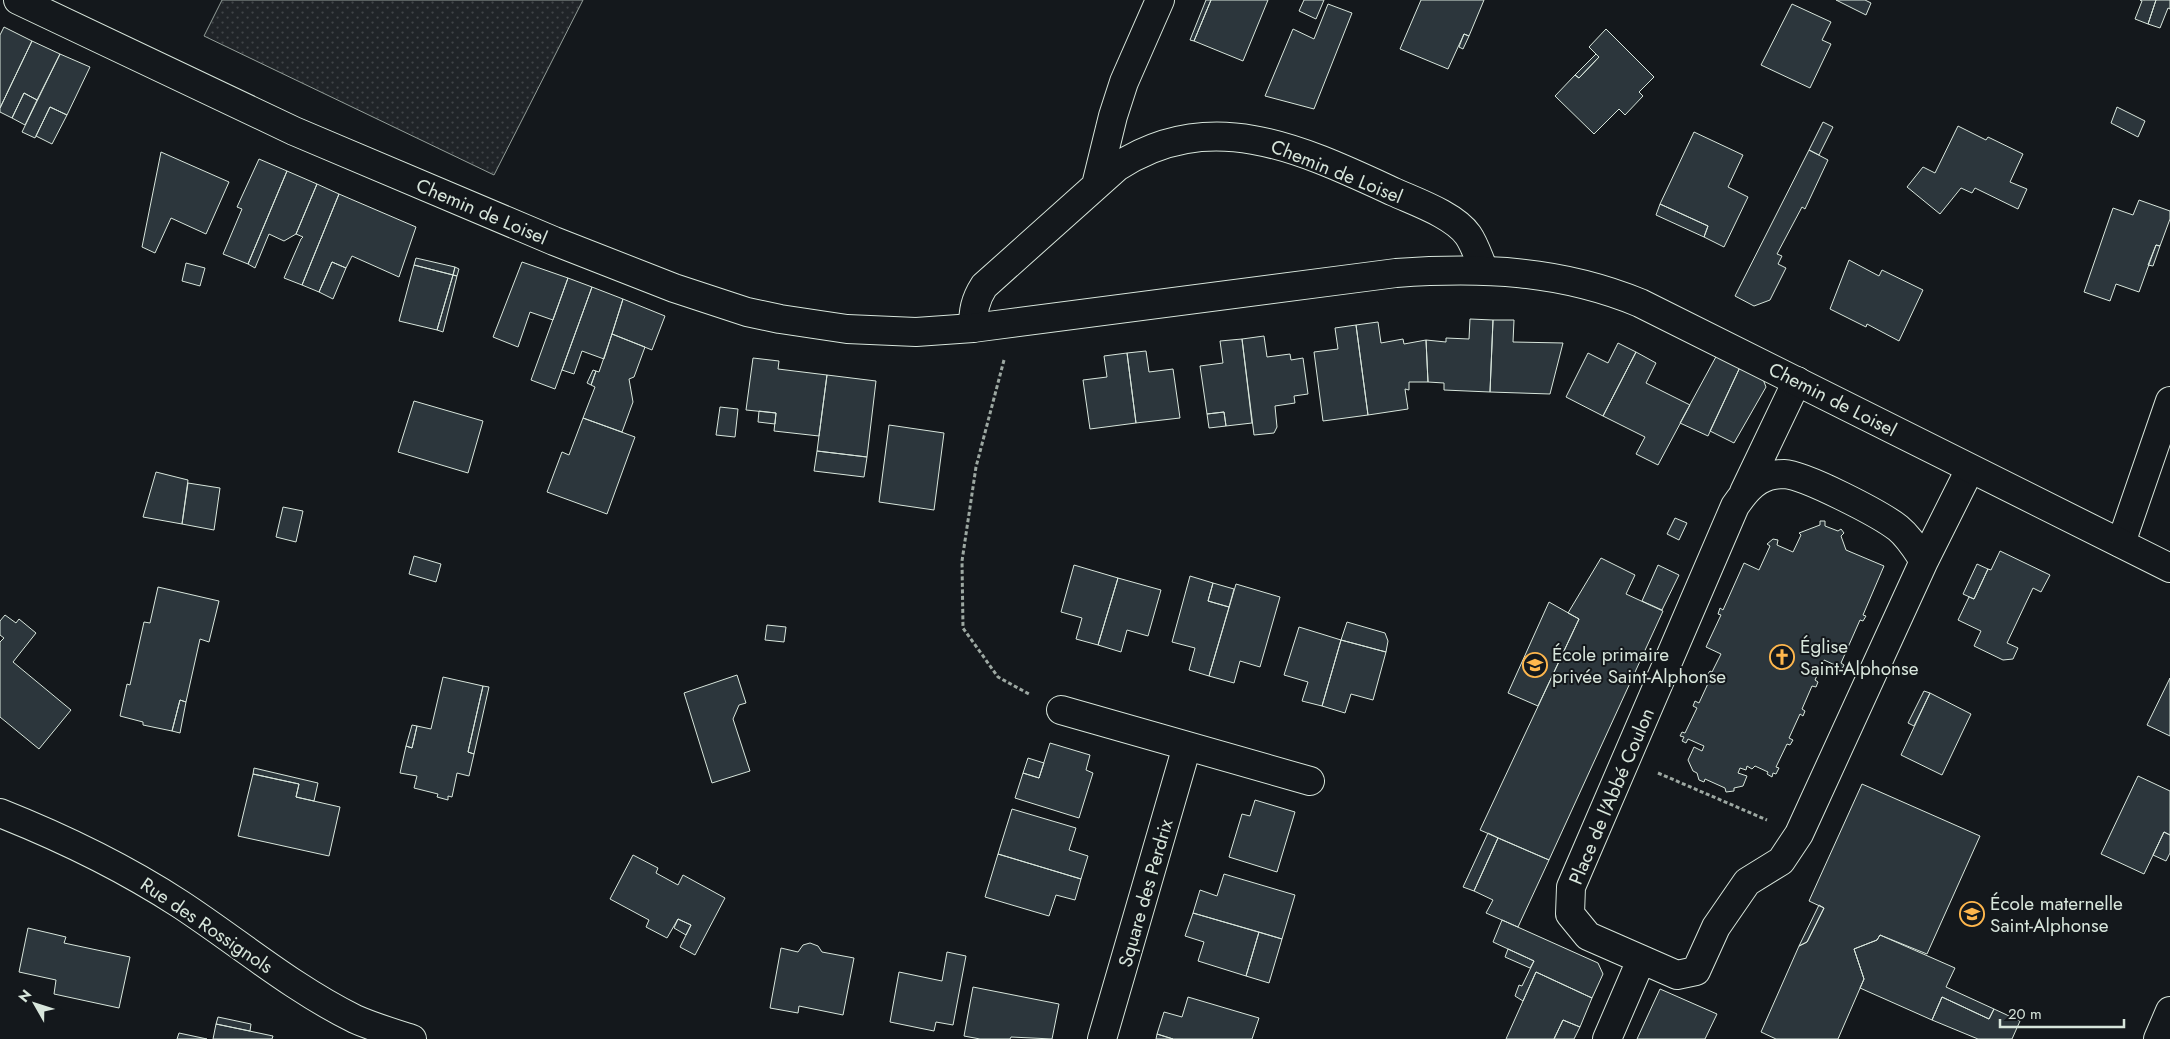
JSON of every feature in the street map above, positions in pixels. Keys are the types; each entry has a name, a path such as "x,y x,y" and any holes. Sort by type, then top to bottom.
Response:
{"street":[{"name":"Chemin de Loisel","path":"18,0 238,106 330,147 554,241 674,288 747,312 780,319 847,329 916,332 1014,323 1396,273 1484,270 1518,272 1553,278 1616,293 1640,303 2170,568"},
{"path":"1096,185 1113,116 1124,82 1160,0"},
{"name":"Chemin de Loisel","path":"973,328 973,309 976,297 984,286 1096,185 1135,156 1157,145 1180,139 1202,137 1251,138 1293,150 1352,172 1438,212 1458,225 1469,236 1484,270"},
{"name":"Place de l'Abbé Coulon","path":"1797,381 1744,492 1735,506 1571,887 1570,914 1588,936 1677,976 1696,971 1716,927 1747,882 1782,860 1799,834 1924,560 1970,469"},
{"path":"2121,543 2170,401"},
{"name":"Place de l'Abbé Coulon","path":"1744,492 1756,482 1769,476 1784,474 1802,478 1881,515 1910,539 1924,560"},
{"path":"1061,710 1310,781"},
{"name":"Square des Perdrix","path":"1102,1039 1187,746"},
{"name":"Rue des Rossignols","path":"0,814 69,842 141,880 296,984 356,1019 412,1039"},
{"path":"1607,1039 1641,960"},
{"path":"2158,1039 2170,1012"}],"path":[{"path":"1014,323 976,467 962,561 963,628 998,677 1061,710"},
{"path":"1625,759 1799,834"}],"shaded area":[{"path":"222,0 583,0 494,175 204,36"}],"building":[{"path":"1206,0 1211,0 1194,41 1190,40"},
{"path":"1211,0 1268,0 1243,61 1194,41"},
{"path":"1304,0 1324,0 1316,19 1299,11"},
{"path":"1421,0 1484,0 1469,36 1464,34 1448,69 1400,49"},
{"path":"1836,0 1865,0 1871,3 1866,15"},
{"path":"2140,0 2156,0 2148,24 2135,19 2142,1"},
{"path":"2156,0 2170,0 2170,9 2168,8 2160,28 2148,24"},
{"path":"1328,4 1352,13 1314,109 1265,96 1293,29 1314,39"},
{"path":"1792,4 1831,22 1822,40 1831,44 1810,88 1761,65"},
{"path":"4,27 32,41 0,108 0,35"},
{"path":"1606,29 1654,77 1639,92 1643,96 1625,115 1619,109 1594,134 1555,96 1575,75 1579,78 1599,57 1589,47"},
{"path":"1464,34 1469,36 1463,49 1459,47"},
{"path":"32,41 60,54 37,100 24,93 12,118 0,112 0,108"},
{"path":"60,54 90,67 67,115 50,107 35,138 22,132"},
{"path":"1596,54 1599,57 1579,78 1575,75"},
{"path":"24,93 37,100 25,125 12,118"},
{"path":"50,107 67,115 52,144 36,136"},
{"path":"2117,107 2145,121 2138,137 2111,123"},
{"path":"1823,122 1833,127 1819,155 1809,150"},
{"path":"1958,126 1986,140 1988,137 2023,154 2010,182 2027,189 2018,209 1975,188 1972,193 1961,188 1940,214 1907,187 1923,167 1935,173"},
{"path":"1694,132 1743,155 1728,187 1748,197 1724,247 1704,237 1708,226 1660,204"},
{"path":"1809,150 1828,160 1805,209 1802,207 1777,254 1782,256 1778,264 1786,268 1770,300 1754,306 1735,296"},
{"path":"161,152 229,182 206,234 171,218 155,253 142,247"},
{"path":"259,159 287,171 248,264 223,254 242,209 237,207"},
{"path":"287,171 317,184 296,234 284,241 269,234 255,268 248,264"},
{"path":"317,184 339,194 302,285 284,278 303,237 296,234"},
{"path":"339,194 416,227 399,277 352,256 346,268 332,262 319,292 302,285"},
{"path":"2139,200 2170,211 2170,219 2160,246 2156,245 2139,292 2116,284 2110,301 2084,292 2113,208 2133,215"},
{"path":"1660,204 1708,226 1704,237 1656,215"},
{"path":"2156,245 2160,246 2153,266 2148,265"},
{"path":"416,258 455,267 453,275 414,265"},
{"path":"1849,260 1879,276 1882,270 1923,290 1899,341 1867,324 1866,327 1830,309"},
{"path":"332,262 346,268 333,299 319,292"},
{"path":"522,262 568,278 553,320 530,312 518,347 493,337"},
{"path":"186,263 205,268 200,286 182,281"},
{"path":"414,265 453,275 437,330 399,321"},
{"path":"455,267 459,269 457,276 453,275"},
{"path":"453,275 457,276 443,332 437,330"},
{"path":"568,278 592,287 555,389 531,380"},
{"path":"592,287 623,299 604,359 582,351 574,374 562,370"},
{"path":"623,299 665,316 652,350 612,334"},
{"path":"1470,319 1493,320 1490,392 1444,390 1444,383 1428,382 1426,340 1446,342 1446,338 1469,339"},
{"path":"1493,320 1514,320 1513,342 1563,343 1550,394 1490,392"},
{"path":"1378,322 1381,343 1403,339 1404,344 1426,340 1428,382 1409,382 1409,390 1405,389 1408,409 1368,415 1356,325"},
{"path":"1356,325 1368,415 1323,421 1314,352 1338,349 1335,328"},
{"path":"612,334 645,347 634,377 629,379 633,402 622,432 583,418 595,387 591,385 596,371 599,372"},
{"path":"1264,336 1267,357 1290,354 1291,360 1303,358 1308,394 1294,396 1295,403 1275,406 1277,427 1274,433 1254,435 1242,339"},
{"path":"1242,339 1252,423 1226,426 1224,412 1207,414 1200,366 1223,363 1220,341"},
{"path":"1618,343 1636,352 1603,416 1566,397 1588,353 1608,363"},
{"path":"1146,351 1149,372 1173,369 1180,418 1136,423 1127,353"},
{"path":"1636,352 1656,363 1646,383 1690,405 1658,465 1636,454 1645,437 1603,416"},
{"path":"1127,353 1136,423 1090,429 1083,380 1107,377 1104,356"},
{"path":"1718,353 1741,365 1708,436 1680,423"},
{"path":"753,358 779,361 778,369 827,375 819,436 774,431 776,413 746,410"},
{"path":"1741,365 1761,374 1766,387 1734,443 1710,431"},
{"path":"593,370 596,371 591,385 587,383"},
{"path":"827,375 876,381 867,457 817,451"},
{"path":"414,401 483,421 468,473 398,452"},
{"path":"720,407 738,409 735,437 716,435"},
{"path":"759,411 776,413 775,424 758,422"},
{"path":"1224,412 1226,426 1209,428 1207,414"},
{"path":"583,418 635,437 607,514 547,492 562,452 569,455"},
{"path":"889,425 944,433 934,510 879,502"},
{"path":"817,451 867,457 864,477 814,471"},
{"path":"156,472 188,480 182,524 143,517"},
{"path":"188,483 220,488 214,530 182,524"},
{"path":"283,507 303,511 296,542 276,537"},
{"path":"1675,518 1687,523 1679,540 1667,534"},
{"name":"Église Saint-Alphonse","path":"1820,521 1825,521 1825,526 1838,531 1841,529 1844,533 1841,536 1846,550 1884,566 1863,615 1866,616 1863,621 1860,620 1841,663 1844,665 1841,671 1834,668 1835,665 1824,660 1815,680 1818,682 1816,687 1812,686 1802,709 1805,711 1803,716 1800,714 1789,738 1793,740 1790,745 1787,744 1776,767 1779,768 1776,774 1773,773 1772,777 1767,774 1768,772 1755,766 1752,769 1747,766 1746,770 1740,768 1738,773 1747,776 1743,786 1734,788 1734,791 1726,792 1725,788 1705,779 1704,782 1699,780 1697,773 1693,771 1688,760 1694,747 1702,751 1704,746 1688,739 1686,743 1682,741 1684,737 1680,736 1682,732 1685,733 1697,708 1693,706 1695,701 1699,703 1711,677 1707,675 1710,671 1712,672 1721,654 1706,647 1721,615 1718,614 1720,608 1723,610 1744,563 1759,570 1770,546 1767,544 1773,539 1778,540 1777,545 1793,552 1801,535 1799,533 1820,525"},
{"path":"2000,551 2050,575 2041,592 2033,588 2007,643 2018,648 2013,659 2003,660 1974,646 1981,631 1958,620 1969,597 1974,599 1988,569 1991,570"},
{"path":"414,556 441,564 436,582 409,574"},
{"path":"1601,558 1635,575 1626,594 1663,611 1549,860 1480,830 1579,619 1568,613"},
{"path":"1977,564 1988,569 1974,599 1963,594"},
{"path":"1074,565 1118,578 1098,645 1076,639 1082,618 1061,612"},
{"path":"1658,565 1679,575 1662,610 1642,601"},
{"path":"1190,576 1213,583 1208,601 1229,607 1209,676 1189,670 1195,648 1172,642"},
{"path":"1118,578 1161,590 1148,636 1127,630 1121,652 1098,645"},
{"path":"1213,583 1234,589 1229,607 1208,601"},
{"path":"1236,584 1280,597 1260,667 1240,661 1234,683 1209,676"},
{"path":"158,587 219,601 209,642 200,639 186,702 180,700 172,731 143,725 143,722 120,716 127,684 130,685 144,622 150,623"},
{"path":"1549,602 1579,619 1538,706 1508,693"},
{"path":"5,615 16,623 19,619 36,633 13,662 71,710 39,749 0,717 0,642 4,638 0,635 0,621"},
{"path":"1347,622 1385,633 1388,641 1386,652 1341,640"},
{"path":"767,625 786,627 784,642 765,640"},
{"path":"1299,627 1341,640 1322,706 1302,701 1308,682 1284,675"},
{"path":"1341,640 1386,652 1373,700 1351,694 1345,713 1322,706"},
{"path":"737,675 746,703 739,705 733,719 750,771 712,783 684,693"},
{"path":"443,677 483,686 468,752 474,754 469,776 457,773 452,797 448,796 448,800 437,797 438,794 414,788 417,776 400,773 406,746 412,748 417,726 431,729"},
{"path":"2170,678 2170,736 2147,725"},
{"path":"483,686 489,687 474,754 468,752"},
{"path":"1924,691 1930,693 1914,726 1908,723"},
{"path":"1930,693 1971,714 1942,775 1901,755"},
{"path":"180,700 186,702 180,733 172,731"},
{"path":"412,725 417,726 412,748 406,746"},
{"path":"1050,743 1090,755 1086,770 1093,773 1079,818 1015,798 1023,773 1039,778"},
{"path":"1028,758 1044,763 1039,778 1023,773"},
{"path":"254,768 318,783 314,801 296,797 299,784 253,774"},
{"path":"253,774 299,784 296,797 340,807 329,856 238,836"},
{"path":"2138,776 2170,791 2170,835 2164,832 2144,874 2101,854"},
{"path":"1862,784 1980,836 1927,954 1880,935 1877,940 1854,949 1864,979 1838,1039 1776,1039 1761,1032 1799,946 1807,942 1824,908 1809,901"},
{"path":"1255,800 1295,812 1277,872 1229,857 1242,814 1250,816"},
{"path":"1012,809 1076,828 1069,850 1088,856 1081,879 998,854"},
{"path":"2164,832 2170,835 2170,853 2166,861 2153,855"},
{"path":"1488,833 1498,838 1474,891 1463,887"},
{"path":"1498,838 1549,860 1518,927 1486,913 1493,900 1474,891"},
{"path":"998,854 1081,879 1075,900 1056,895 1049,916 985,897"},
{"path":"633,855 658,868 656,873 678,885 683,875 725,898 695,955 680,947 691,925 678,919 667,938 646,927 649,920 610,899"},
{"path":"1224,874 1295,895 1282,939 1193,913 1200,890 1217,896"},
{"path":"1819,905 1824,908 1807,942 1799,946"},
{"path":"1193,913 1259,932 1246,976 1198,961 1204,942 1185,936"},
{"path":"678,919 691,925 686,935 674,928"},
{"path":"1502,920 1598,963 1603,974 1592,998 1536,972 1523,1001 1515,996 1519,985 1522,986 1534,961 1493,942"},
{"path":"28,928 66,937 64,943 130,957 119,1008 54,994 56,980 19,972"},
{"path":"1259,932 1282,939 1269,983 1246,976"},
{"path":"1880,935 1955,968 1946,987 1994,1009 1989,1019 1942,997 1932,1020 1860,988 1864,979 1854,949 1877,940"},
{"path":"810,943 818,946 822,952 854,958 843,1015 799,1006 798,1013 770,1008 781,948 798,952 803,945"},
{"path":"1508,949 1534,961 1530,968 1505,957"},
{"path":"947,952 966,956 953,1025 936,1022 934,1031 890,1022 899,972 942,981"},
{"path":"1536,972 1592,998 1580,1027 1563,1020 1554,1039 1506,1039"},
{"path":"973,987 1059,1004 1052,1039 1011,1037 1010,1039 980,1039 964,1036"},
{"path":"1660,989 1717,1014 1705,1039 1637,1039"},
{"path":"1188,997 1259,1018 1252,1039 1173,1039 1157,1034 1164,1012 1182,1017"},
{"path":"1942,997 1989,1019 1994,1009 2020,1021 2012,1039 1978,1039 1932,1020"},
{"path":"218,1017 251,1024 250,1031 216,1024"},
{"path":"1563,1020 1580,1027 1574,1039 1554,1039"},
{"path":"216,1024 273,1036 272,1039 213,1039"},
{"path":"179,1033 207,1039 177,1039"},
{"path":"1157,1034 1173,1039 1156,1039"}],"place":[{"name":"Église Saint-Alphonse","path":"1782,657"},
{"name":"École primaire privée Saint-Alphonse","path":"1535,665"},
{"name":"École maternelle Saint-Alphonse","path":"1972,914"}]}
